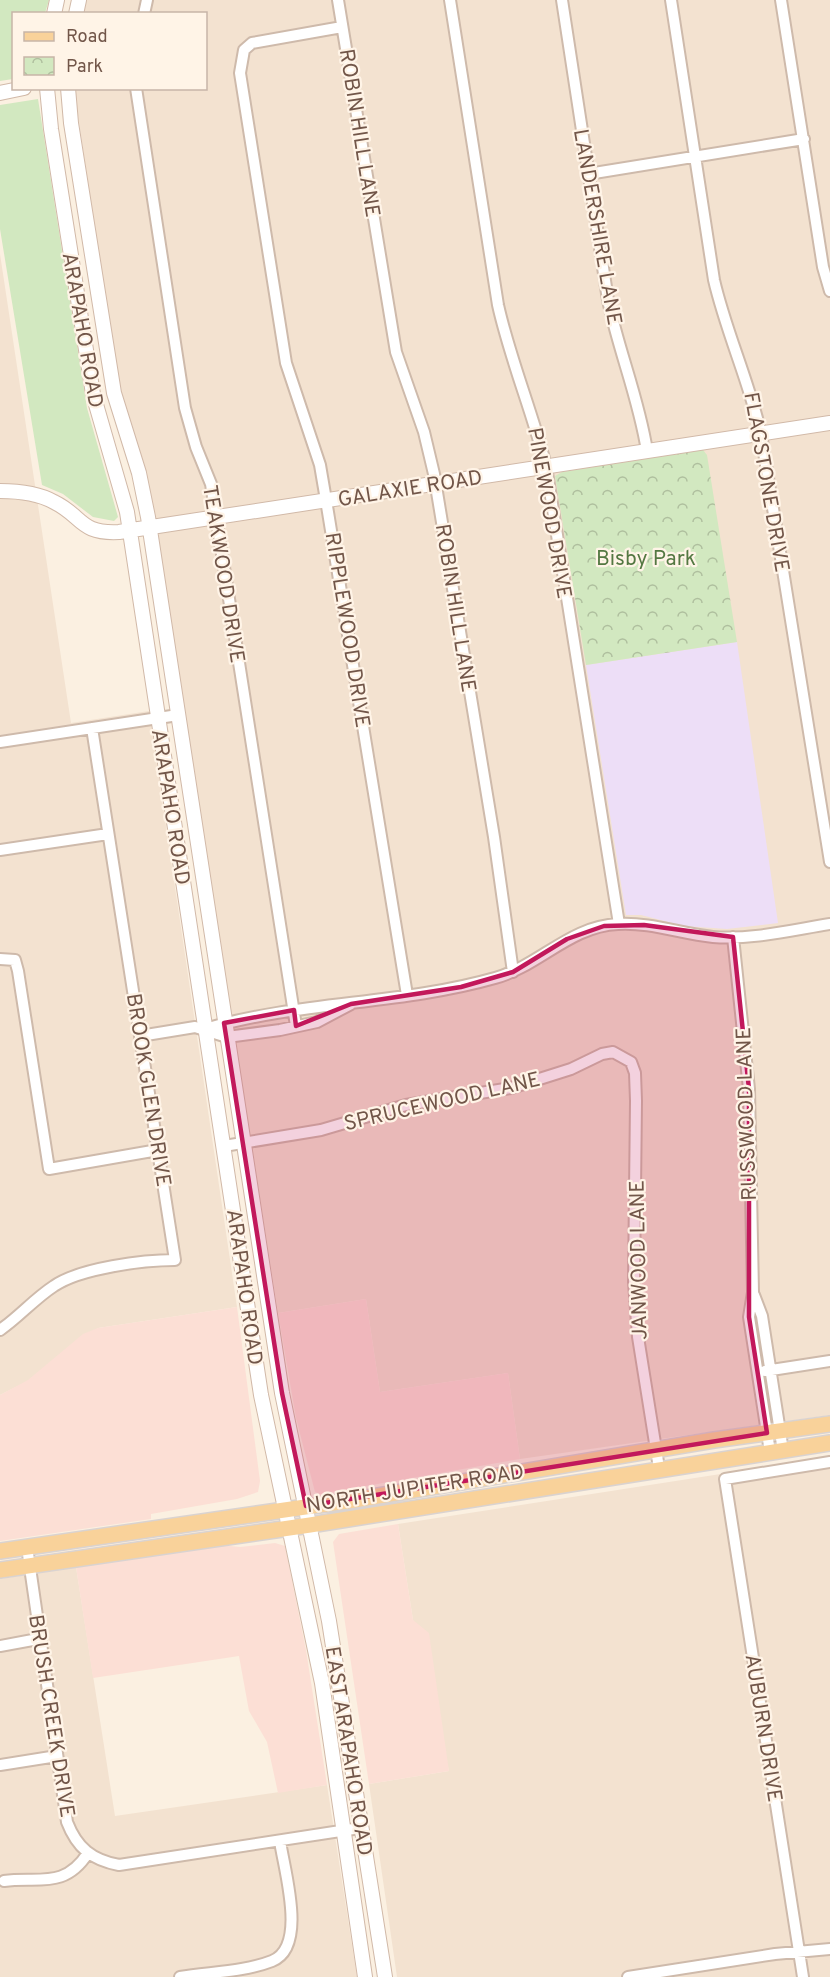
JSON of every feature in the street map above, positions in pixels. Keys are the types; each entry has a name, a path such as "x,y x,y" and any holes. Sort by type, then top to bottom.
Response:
{"main road":[{"name":"ARAPAHO ROAD","path":"47,90 52,139 93,394 106,445 119,480 130,530 261,1395 288,1527"},
{"name":"ARAPAHO ROAD","path":"68,90 71,123 114,393 139,473 150,528 282,1393 310,1525"},
{"name":"GALAXIE ROAD","path":"0,491 46,498 63,507 77,521 92,530 109,533 830,423"},
{"path":"248,1302 267,1299"},
{"name":"NORTH JUPITER ROAD","path":"0,1551 552,1467 775,1428 830,1424"},
{"name":"NORTH JUPITER ROAD","path":"0,1570 310,1525 659,1468 830,1443"},
{"path":"520,1471 537,1488 552,1467"},
{"path":"441,1484 443,1503"},
{"name":"EAST ARAPAHO ROAD","path":"310,1525 344,1713 360,1828 385,1977"},
{"path":"163,1526 166,1545"},
{"name":"EAST ARAPAHO ROAD","path":"288,1527 311,1624 365,1977"},
{"path":"327,1720 344,1713"}],"street":[{"name":"ROBIN HILL LANE","path":"338,0 396,352 424,432 435,484 494,837 513,972"},
{"name":"PINEWOOD DRIVE","path":"450,0 498,305 505,337 537,431 546,466 619,924"},
{"name":"LANDERSHIRE LANE","path":"562,0 608,300 618,343 638,399 647,451"},
{"name":"FLAGSTONE DRIVE","path":"671,0 719,301 748,383 761,434 830,862"},
{"path":"781,0 823,267 830,291"},
{"name":"RIPPLEWOOD DRIVE","path":"342,27 252,44 244,50 240,73 286,363 320,465 407,994"},
{"name":"TEAKWOOD DRIVE","path":"136,90 185,408 196,447 211,484 296,1026"},
{"path":"588,174 804,139"},
{"path":"0,742 178,714"},
{"name":"BROOK GLEN DRIVE","path":"0,1330 50,1288 71,1277 90,1272 175,1260 92,728"},
{"path":"0,850 108,834"},
{"path":"226,1030 294,1010 351,1004 461,987 513,972 567,939 591,929 619,924 733,937 830,924"},
{"name":"RUSSWOOD LANE","path":"733,937 749,1089 753,1292 749,1317 758,1372 775,1428"},
{"path":"0,959 15,960 18,971 50,1169 159,1150"},
{"path":"140,1036 195,1028 226,1030 296,1026 317,1022 351,1004"},
{"name":"SPRUCEWOOD LANE","path":"224,1146 321,1130 406,1105 511,1088 571,1069 602,1054 613,1052 621,1055"},
{"name":"JANWOOD LANE","path":"621,1055 631,1062 635,1073 638,1337 659,1468"},
{"name":"RUSSWOOD LANE","path":"753,1292 762,1316 771,1371 776,1452"},
{"path":"758,1372 830,1361"},
{"name":"AUBURN DRIVE","path":"802,1977 725,1479 830,1462"},
{"name":"BRUSH CREEK DRIVE","path":"27,1547 38,1639 67,1822 79,1846 88,1853"},
{"path":"0,1646 38,1639"},
{"path":"0,1765 57,1756"},
{"path":"4,1881 20,1879 30,1882 52,1881 77,1867 88,1853 100,1861 119,1865 360,1828"},
{"path":"180,1977 274,1961 288,1948 292,1937 292,1919 280,1841"},
{"path":"628,1977 683,1973 775,1954 799,1954 830,1949"}],"highlighted area":[{"path":"644,925 733,937 749,1089 749,1317 767,1433 306,1506 282,1393 224,1023 294,1010 296,1026 351,1004 461,987 513,972 567,939 604,926"}],"shaded area":[{"path":"85,0 830,0 830,1415 520,1459 508,1373 380,1392 366,1299 278,1313 151,502 121,400 74,90 207,90 207,12 82,12"},
{"path":"0,254 71,723 149,711 237,1307 98,1328 28,1381 0,1395"},
{"path":"737,642 778,923 727,929 684,926 641,915 626,915 586,665"},
{"path":"366,1299 380,1392 508,1373 520,1459 320,1494 315,1492 296,1418 278,1313"},
{"path":"237,1307 260,1481 258,1492 237,1499 151,1514 151,1519 0,1541 0,1395 28,1380 83,1334 98,1328"},
{"path":"830,1457 830,1977 397,1977 369,1784 449,1771 413,1620 398,1524"},
{"path":"398,1524 413,1620 429,1633 449,1771 369,1784 333,1542 339,1534"},
{"path":"275,1543 285,1546 306,1650 327,1785 278,1793 267,1742 249,1711 239,1656 93,1678 76,1567 220,1545 240,1547"},
{"path":"76,1567 115,1816 327,1785 357,1977 0,1977 0,1579"}],"green space":[{"path":"0,0 49,0 45,12 12,12 12,79 0,81"},
{"path":"38,99 87,408 118,517 114,521 93,517 63,494 42,485 0,229 0,105"},
{"name":"Bisby Park","path":"703,450 707,455 737,642 586,665 555,476 562,472"}]}
